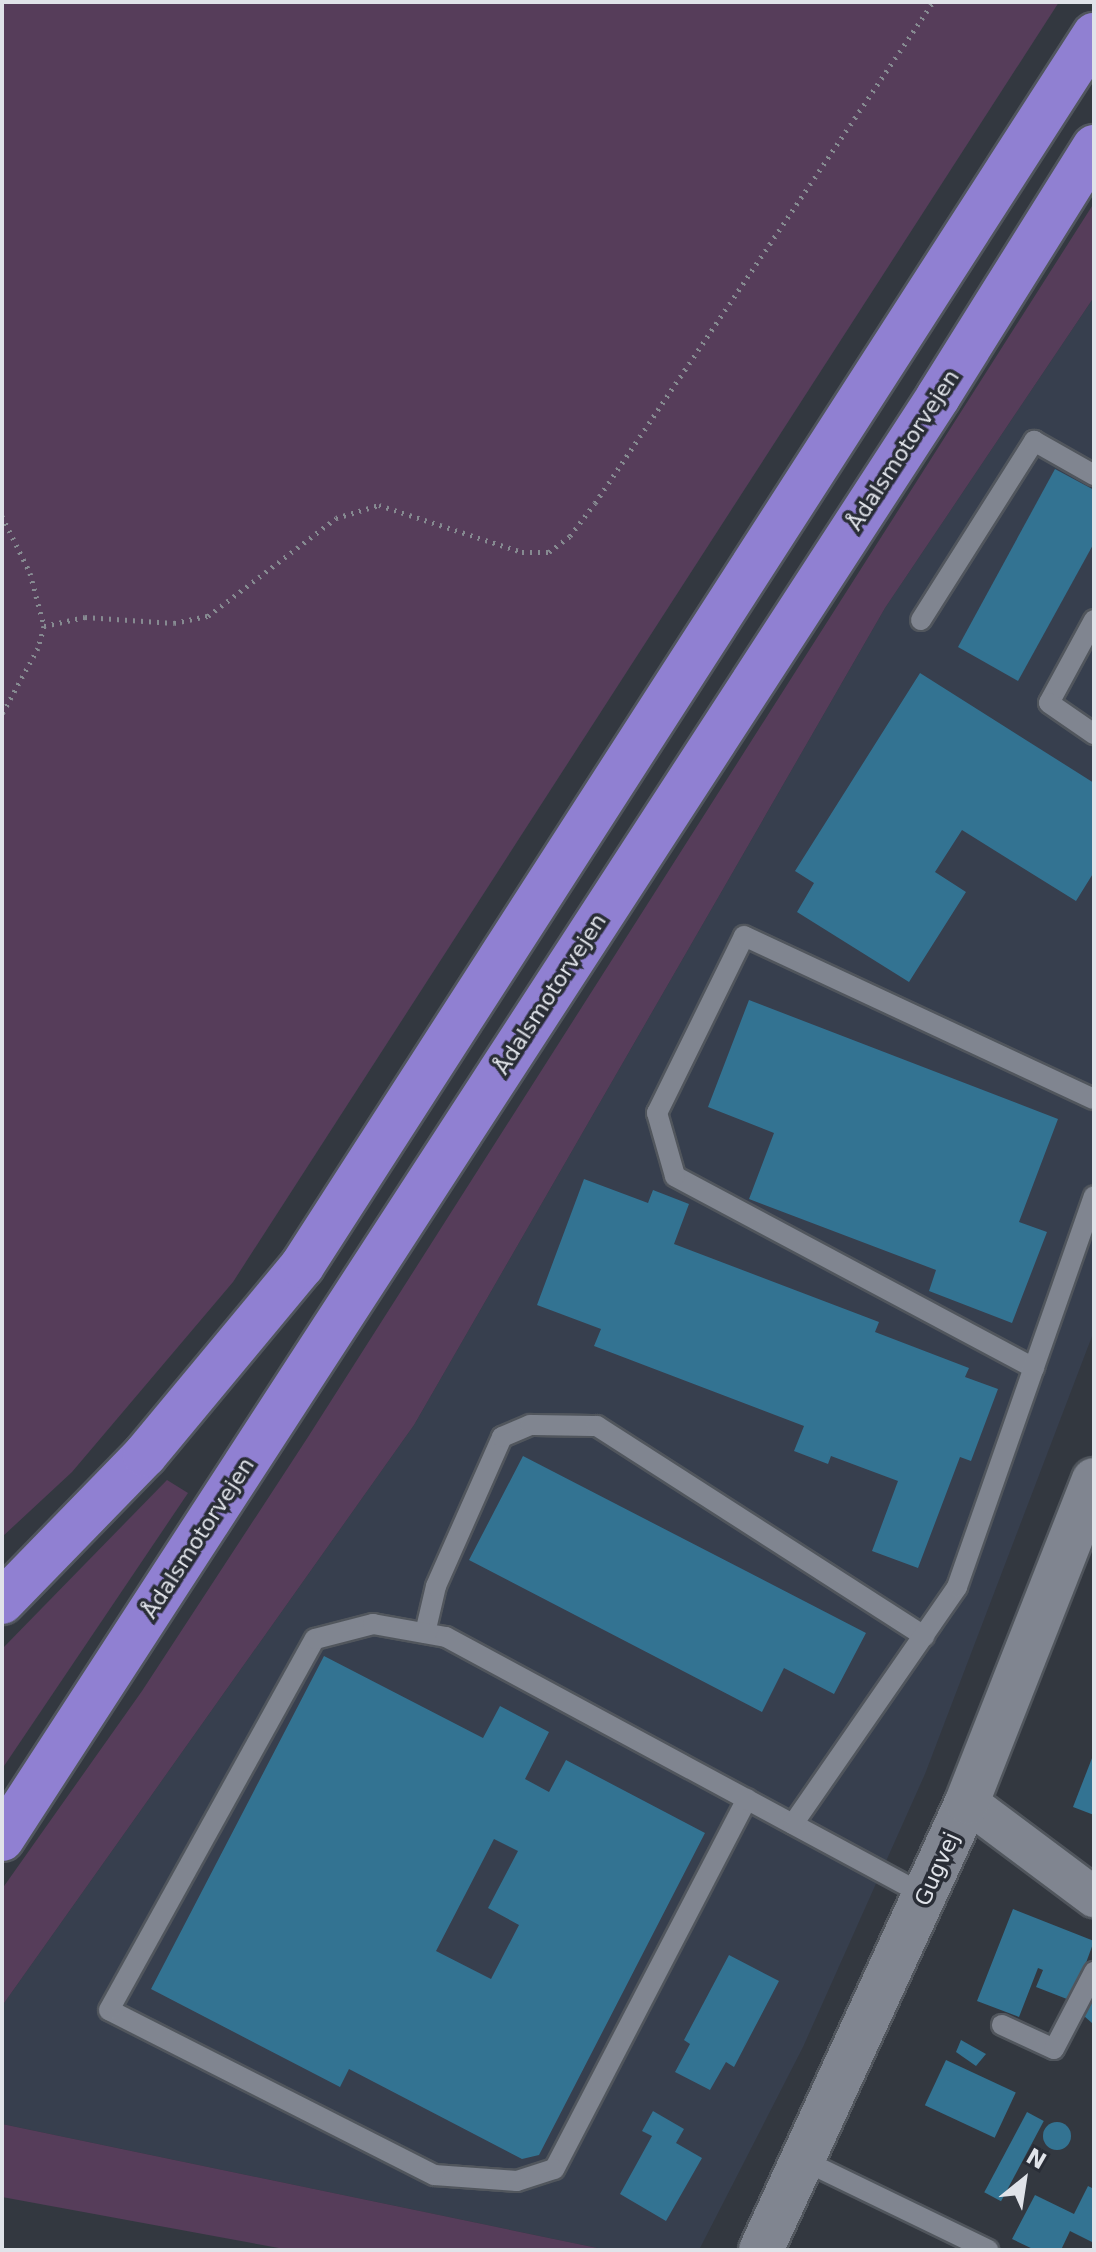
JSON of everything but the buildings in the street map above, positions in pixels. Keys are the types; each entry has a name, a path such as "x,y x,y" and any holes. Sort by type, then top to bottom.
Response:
{"highway":[{"path":"2,1602 145,1455 302,1266 1094,35"},
{"name":"Ådalsmotorvejen","path":"2,1839 938,397 1094,147"}],"street":[{"name":"Gugvej","path":"761,2250 967,1802 1094,1480"},
{"path":"967,1802 1094,1897"}],"lane":[{"path":"921,620 1034,441 1094,475"},
{"path":"1094,620 1049,703 1094,734"},
{"path":"1034,1368 675,1176 657,1113 744,936 1094,1099"},
{"path":"793,1824 957,1587 1094,1196"},
{"path":"425,1633 436,1586 502,1437 530,1425 597,1426 924,1636"},
{"path":"747,1799 554,2169 517,2181 434,2175 109,2010 315,1639 373,1624 446,1637 747,1799 926,1896"},
{"path":"1002,2025 1054,2049 1094,1972"},
{"path":"803,2160 988,2250"}],"path":[{"path":"44,626 85,617 174,623 208,616 336,518 379,505 522,552 549,552 570,536 595,503 933,2"},
{"path":"2,516 30,573 44,626 38,648 2,714"}],"shaded area":[{"path":"2,2 1059,2 233,1282 72,1472 2,1537"},
{"path":"1094,203 1094,297 885,608 414,1425 2,2006 2,1889 142,1691 308,1437"},
{"path":"1094,297 1094,1331 925,1774 803,2047 699,2250 607,2250 2,2124 2,2006 414,1425 885,608"},
{"path":"167,1480 188,1493 2,1769 2,1649"},
{"path":"2,2124 607,2250 290,2250 2,2197"}]}
